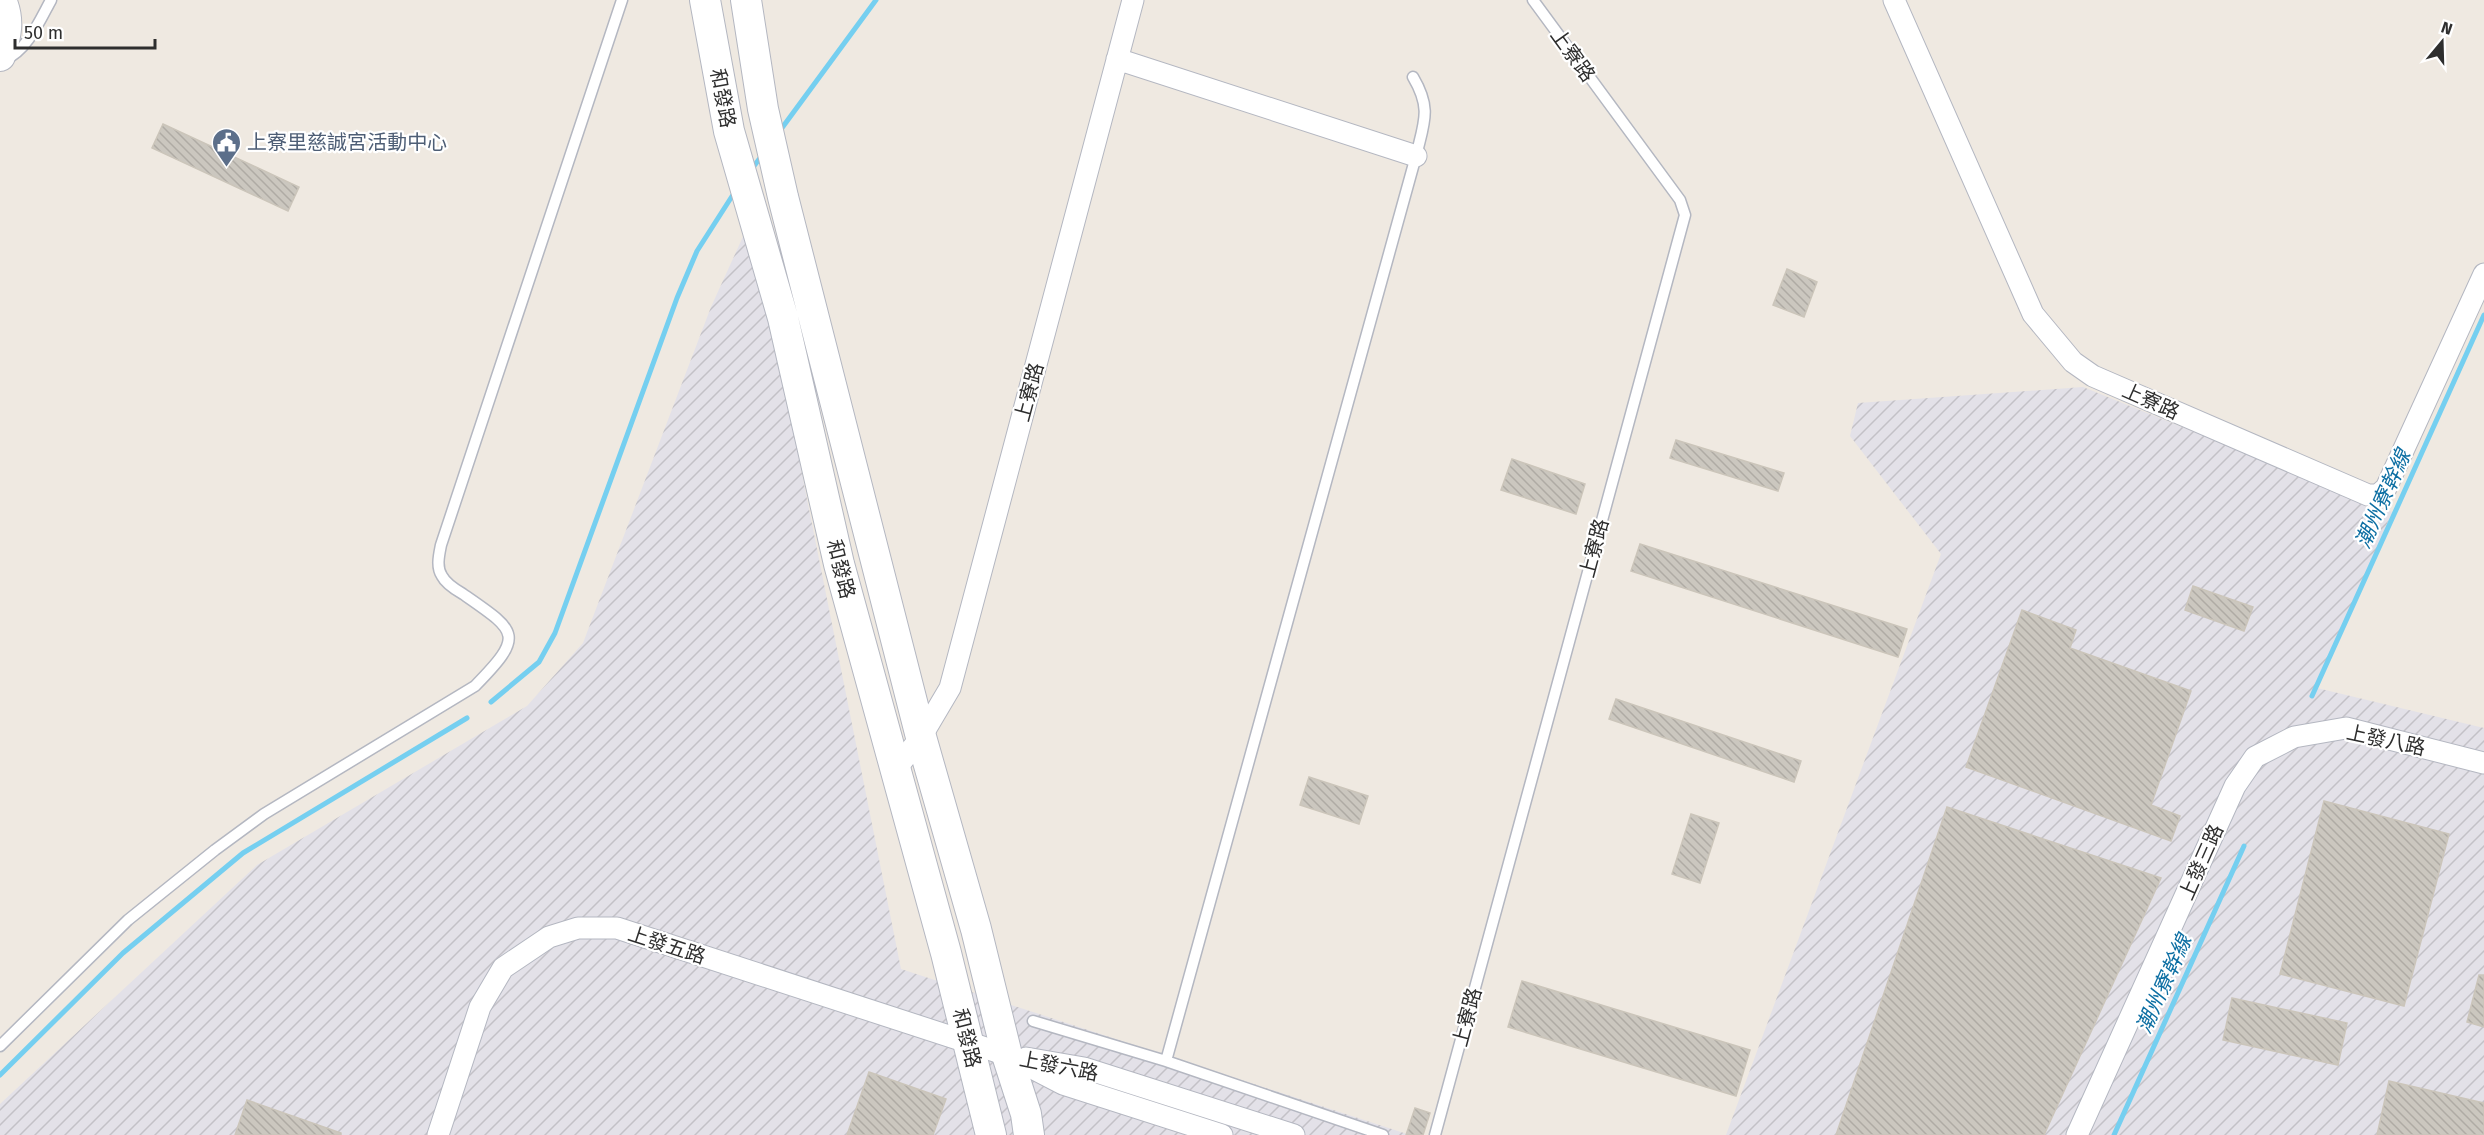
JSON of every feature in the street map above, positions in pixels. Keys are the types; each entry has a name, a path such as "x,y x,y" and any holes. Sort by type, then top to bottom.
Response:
{"street":[{"path":"0,56 7,31 7,13 1,0"},
{"name":"和發路","path":"705,0 729,130 783,318 839,564 946,953 991,1135"},
{"name":"和發路","path":"746,0 763,109 783,197 921,737 976,929 1007,1055 1026,1114 1029,1135"},
{"name":"上寮路","path":"896,770 921,737 950,688 1133,0"},
{"name":"上寮路","path":"1894,0 2033,314 2073,362 2093,375 2368,495 2378,495 2386,488 2484,274"},
{"path":"1117,59 1416,156"},
{"name":"上發八路","path":"2235,786 2255,757 2294,736 2346,728 2484,763"},
{"name":"上發三路","path":"2077,1135 2235,786"},
{"name":"上發五路","path":"438,1135 480,1007 503,968 549,937 578,928 617,928 1007,1055"},
{"name":"上發六路","path":"1007,1055 1063,1084 1222,1135"},
{"name":"上發六路","path":"1007,1055 1084,1068 1294,1135"}],"lane":[{"path":"0,61 15,55 39,22 51,0"},
{"path":"0,1046 128,920 215,850 264,814 475,686 500,661 508,646 509,632 500,619 452,587 442,577 438,563 441,544 622,0"},
{"name":"上寮路","path":"1435,1135 1684,215 1680,200 1533,0"},
{"path":"1166,1061 1416,156 1425,114 1423,94 1413,77"},
{"path":"1033,1021 1166,1061 1383,1135"}],"shaded area":[{"path":"751,219 901,969 1410,1135 0,1135 0,1104 257,865 527,706 583,643 711,307"},
{"path":"2083,387 2392,512 2317,688 2484,728 2484,1135 1726,1135 1941,554 1850,436 1858,403"}],"building":[{"name":"上寮里慈誠宮活動中心","path":"163,124 299,187 288,211 152,148"},
{"path":"1787,269 1817,282 1804,317 1773,305"},
{"path":"1676,440 1784,473 1778,491 1670,458"},
{"path":"1512,459 1585,484 1576,514 1501,490"},
{"path":"1640,544 1907,629 1898,657 1631,571"},
{"path":"2193,586 2253,607 2244,631 2185,610"},
{"path":"2022,610 2076,630 2070,648 2191,691 2151,805 2180,816 2171,841 1966,767"},
{"path":"1616,699 1801,761 1794,782 1609,719"},
{"path":"1309,777 1368,796 1359,824 1300,805"},
{"path":"2324,801 2449,834 2404,1006 2280,974"},
{"path":"1947,807 2161,878 2044,1135 1836,1135"},
{"path":"1691,814 1719,823 1700,883 1672,874"},
{"path":"2479,975 2484,975 2484,1027 2467,1022"},
{"path":"1522,981 1750,1050 1736,1096 1508,1027"},
{"path":"2232,998 2347,1023 2338,1065 2223,1040"},
{"path":"869,1072 946,1099 933,1135 847,1135"},
{"path":"2389,1081 2484,1103 2484,1135 2377,1135"},
{"path":"247,1100 341,1133 341,1135 235,1135"},
{"path":"1415,1108 1430,1113 1423,1135 1406,1135"}],"waterway":[{"path":"779,132 876,0"},
{"path":"751,170 763,154"},
{"path":"491,702 539,662 555,633 677,298 697,251 736,190"},
{"name":"潮州寮幹線","path":"2312,696 2484,315"},
{"path":"0,1075 123,953 243,853 467,718"},
{"name":"潮州寮幹線","path":"2114,1135 2244,846"}],"place":[{"name":"上寮里慈誠宮活動中心","path":"226,168"}]}
